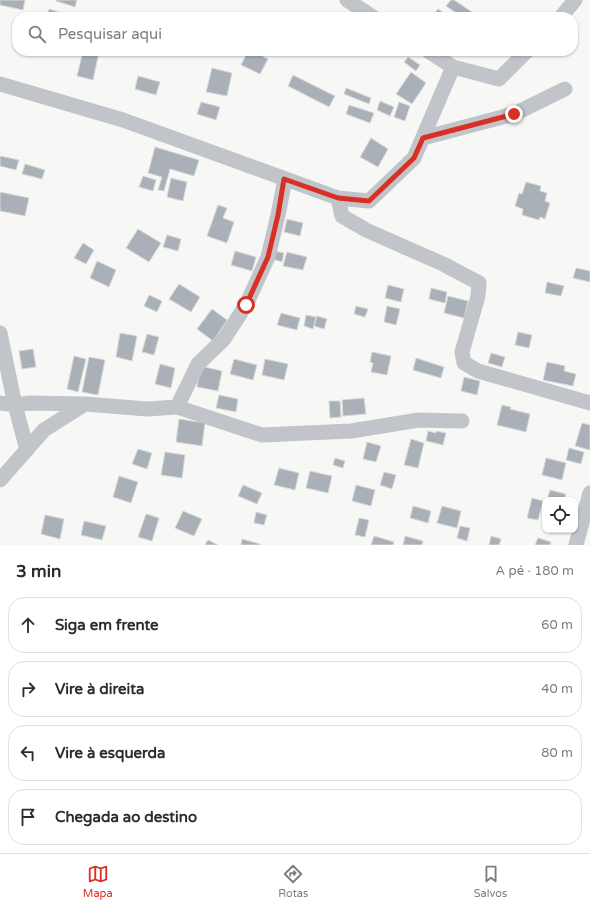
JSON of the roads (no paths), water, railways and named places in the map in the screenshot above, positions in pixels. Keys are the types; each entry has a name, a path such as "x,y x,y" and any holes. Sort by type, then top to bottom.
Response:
{"street":[{"path":"347,0 366,12"},
{"path":"565,12 575,0"},
{"path":"436,56 453,67 499,79 522,56"},
{"path":"0,84 123,120 338,198 369,201 414,158 453,67"},
{"path":"423,138 514,114 565,90"},
{"path":"177,407 198,364 224,339 246,305 268,257 278,215 284,179"},
{"path":"338,198 342,216 366,230 443,264 479,283 478,296 462,352 464,363 478,371 590,403"},
{"path":"0,333 15,405 27,450"},
{"path":"0,403 15,405 30,403 85,404 147,409 177,407 262,435 351,430 419,420 462,421"},
{"path":"0,480 44,430 85,404"},
{"path":"576,545 590,493"}]}
